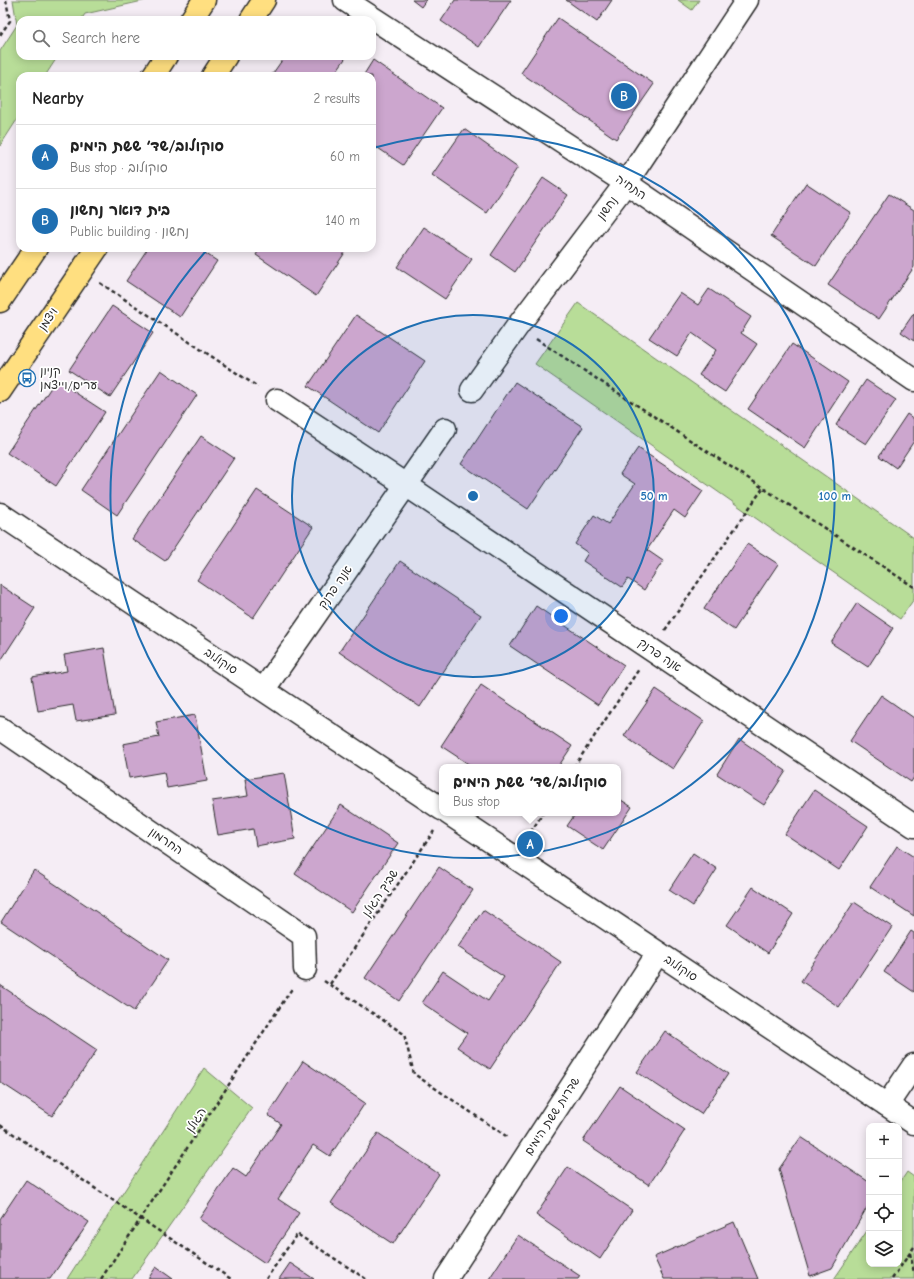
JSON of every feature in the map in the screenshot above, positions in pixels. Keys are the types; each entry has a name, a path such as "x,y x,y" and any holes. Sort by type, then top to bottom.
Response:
{"main road":[{"path":"194,16 204,0"},
{"path":"254,16 264,0"},
{"path":"156,72 163,60"},
{"path":"216,72 223,60"},
{"path":"0,301 33,252"},
{"name":"ויצמן","path":"0,391 93,252"}],"street":[{"name":"התחיה","path":"345,0 370,16"},
{"name":"נחשון","path":"472,390 517,327 626,183 747,0"},
{"name":"התחיה","path":"376,20 626,183 914,380"},
{"name":"אנה פרנק","path":"277,400 652,649 914,826"},
{"name":"אנה פרנק","path":"264,689 445,429"},
{"name":"סוקולוב","path":"0,514 264,689 439,814"},
{"name":"החרמון","path":"0,728 304,936 305,970"},
{"name":"סוקולוב","path":"442,816 514,857 914,1123"},
{"name":"שדרות ששת הימים","path":"446,1279 658,953"},
{"path":"887,1105 914,1065"}],"path":[{"path":"0,35 10,21 6,0"},
{"path":"81,270 277,400"},
{"path":"517,327 914,587"},
{"path":"576,764 652,649 763,488"},
{"name":"שביך הגולן","path":"330,984 442,816"},
{"path":"514,857 541,816"},
{"path":"305,970 330,984 404,1034 414,1074 529,1151"},
{"name":"הגולן","path":"101,1279 305,970"},
{"path":"0,1125 232,1279"},
{"path":"266,1279 297,1234 366,1279"},
{"path":"892,1279 914,1247"},
{"path":"910,1253 914,1273"}],"green space":[{"path":"13,0 147,0 85,14 84,16 16,16 16,19"},
{"path":"678,0 699,0 692,10"},
{"path":"16,27 16,60 55,60 48,72 16,72 16,121 0,146 0,51"},
{"path":"578,303 914,538 914,599 900,619 535,364"},
{"path":"204,1068 252,1108 132,1279 67,1279"},
{"path":"907,1172 914,1177 914,1279 834,1279 866,1232 866,1267 902,1267 902,1180"}],"building":[{"path":"412,0 426,0 421,7"},
{"path":"455,0 511,0 479,47 441,21"},
{"path":"566,0 612,0 597,22"},
{"path":"558,18 654,84 616,139 521,73"},
{"path":"282,60 344,60 336,72 274,72"},
{"path":"373,60 442,108 403,165 376,147 376,72 366,72"},
{"path":"464,129 518,167 487,213 432,175"},
{"path":"543,178 568,195 515,272 491,255"},
{"path":"806,183 851,213 816,266 771,236"},
{"path":"889,194 914,210 914,267 879,319 828,285"},
{"path":"424,227 472,259 445,299 397,267"},
{"path":"145,252 203,252 217,261 180,317 126,281"},
{"path":"258,252 345,252 316,296 256,255"},
{"path":"709,289 751,317 741,333 757,344 725,392 699,375 716,350 692,333 677,356 649,338 680,293 698,305"},
{"path":"112,306 153,333 110,397 69,370"},
{"path":"914,313 914,341 901,332"},
{"path":"356,315 425,361 378,433 308,386"},
{"path":"792,344 848,382 805,448 748,409"},
{"path":"161,370 197,395 117,515 81,490"},
{"path":"56,380 105,412 56,486 7,453"},
{"path":"866,380 896,400 866,444 836,425"},
{"path":"515,382 583,427 528,509 461,464"},
{"path":"907,414 914,419 914,441 896,468 879,456"},
{"path":"201,436 234,458 165,561 132,539"},
{"path":"638,448 703,491 685,518 674,510 647,550 663,561 644,590 628,579 622,587 583,561 588,553 575,544 594,515 608,524 635,484 620,474"},
{"path":"257,490 313,527 253,618 197,580"},
{"path":"747,544 778,564 734,630 704,609"},
{"path":"400,561 481,615 420,707 339,652"},
{"path":"0,585 35,608 0,662"},
{"path":"857,603 893,628 868,667 831,643"},
{"path":"536,606 624,665 598,705 510,646"},
{"path":"104,648 115,715 76,721 73,705 38,711 32,677 67,671 64,655"},
{"path":"481,685 572,746 560,764 468,764 441,746"},
{"path":"656,689 704,721 673,769 624,736"},
{"path":"881,695 914,718 914,777 911,782 850,741"},
{"path":"195,715 207,781 167,788 164,772 129,778 123,744 159,737 156,722"},
{"path":"739,739 786,771 764,805 717,774"},
{"path":"284,773 295,839 256,846 253,829 218,835 212,801 248,796 245,779"},
{"path":"814,790 868,826 839,870 785,834"},
{"path":"621,800 632,807 603,850 567,826 574,816 621,816"},
{"path":"341,805 398,843 352,912 295,874"},
{"path":"897,846 914,857 914,916 870,887"},
{"path":"693,853 717,869 693,906 669,890"},
{"path":"439,867 473,890 399,1001 365,978"},
{"path":"34,870 168,960 134,1011 1,922"},
{"path":"753,887 793,914 768,953 727,925"},
{"path":"854,902 892,927 839,1007 801,981"},
{"path":"483,910 561,962 490,1069 457,1047 467,1033 422,1003 443,971 488,1001 504,977 458,947"},
{"path":"911,931 914,933 914,992 884,972"},
{"path":"0,985 97,1050 52,1116 0,1082"},
{"path":"665,1031 728,1074 701,1114 637,1072"},
{"path":"303,1061 365,1103 330,1156 313,1145 278,1199 299,1213 265,1263 199,1219 233,1168 246,1177 281,1124 268,1115"},
{"path":"620,1086 685,1130 649,1185 583,1141"},
{"path":"378,1133 439,1174 393,1244 331,1203"},
{"path":"801,1137 866,1180 866,1209 832,1268 810,1276 779,1169"},
{"path":"568,1167 632,1210 600,1259 536,1215"},
{"path":"26,1180 89,1222 50,1279 0,1279 0,1219"},
{"path":"734,1222 758,1279 664,1279 654,1257"},
{"path":"518,1235 580,1276 578,1279 489,1279"},
{"path":"290,1263 314,1279 279,1279"},
{"path":"156,1267 173,1279 148,1279"}],"place":[{"name":"בית דואר נחשון","path":"624,96"},
{"name":"קניון ערים/וייצמן","path":"27,378"},
{"name":"סוקולוב/שד׳ ששת הימים","path":"530,844"}]}
